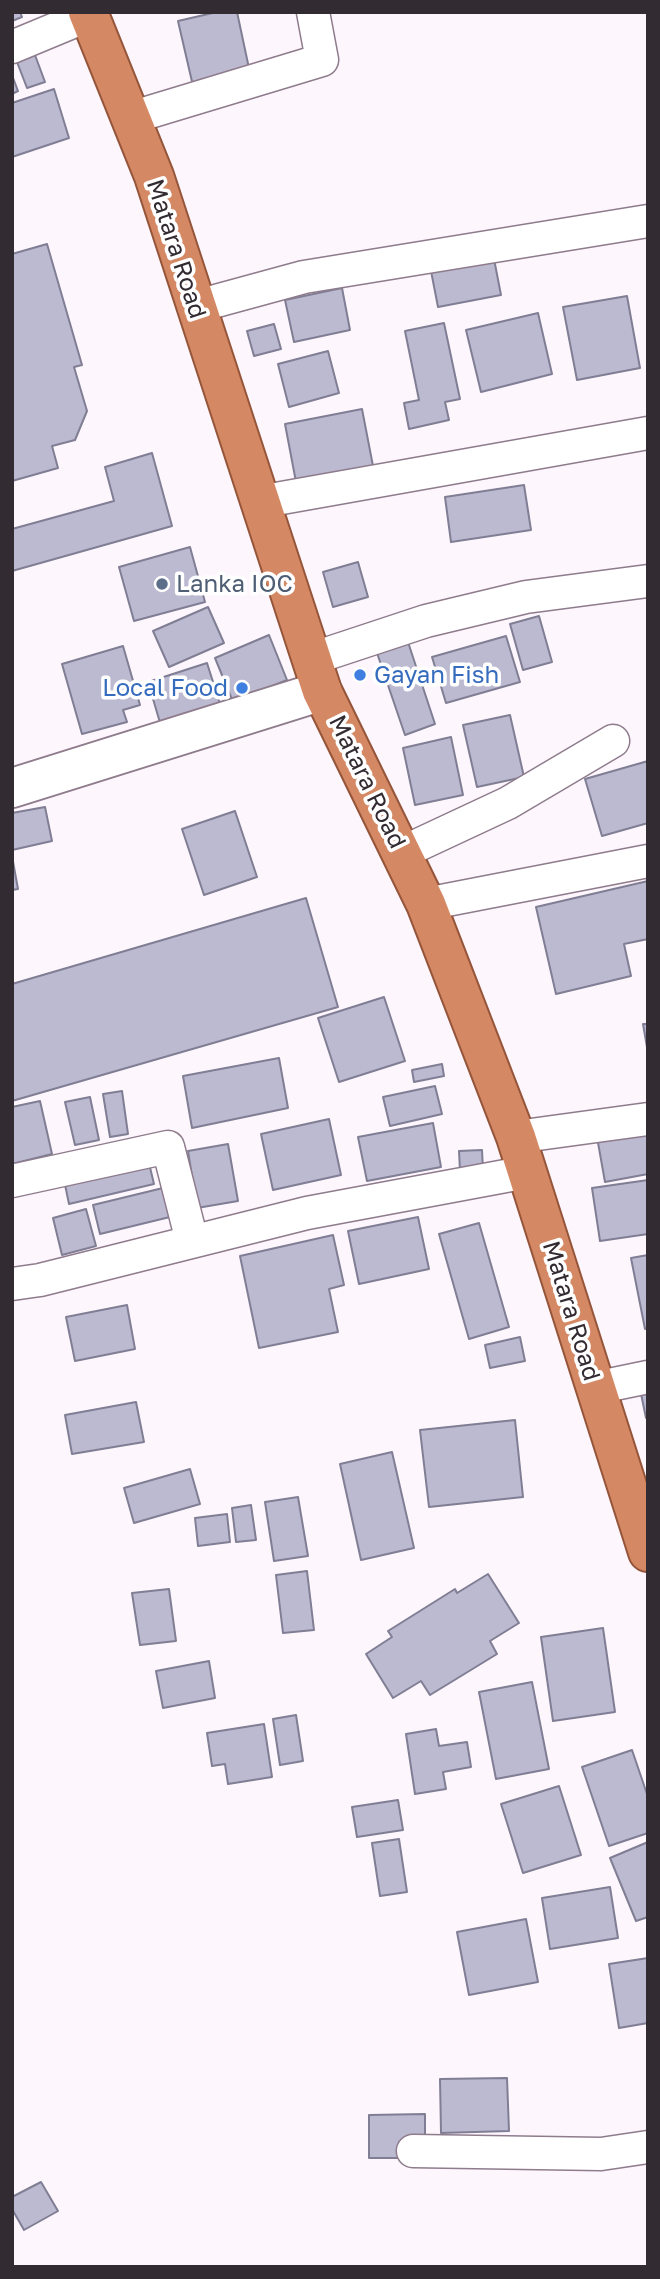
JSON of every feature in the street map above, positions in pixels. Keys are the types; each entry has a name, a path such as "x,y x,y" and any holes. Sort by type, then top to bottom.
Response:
{"highway":[{"name":"Matara Road","path":"88,13 154,176 194,307 317,675 426,904 522,1154 648,1552"}],"street":[{"path":"130,118 322,60 313,12"},
{"path":"12,47 88,13"},
{"path":"194,307 304,277 648,221"},
{"path":"259,502 648,433"},
{"path":"12,788 317,675 426,621 526,597 648,581"},
{"path":"401,853 508,803 613,741"},
{"path":"426,904 648,861"},
{"path":"12,1284 40,1280 307,1213 648,1119"},
{"path":"12,1181 168,1147 192,1241"},
{"path":"595,1388 648,1377"},
{"path":"413,2151 601,2154 648,2147"}],"building":[{"path":"12,12 20,12 22,17 12,21"},
{"path":"217,12 237,12 250,73 193,86 178,21"},
{"path":"35,55 45,82 27,88 17,62"},
{"path":"12,75 18,91 12,94"},
{"path":"54,89 69,138 12,157 12,103"},
{"path":"47,244 82,365 74,367 87,411 75,440 52,446 58,468 12,481 12,254"},
{"path":"494,259 501,295 438,307 431,271"},
{"path":"342,288 350,330 294,342 285,300"},
{"path":"627,296 640,368 577,380 563,307"},
{"path":"538,313 552,374 481,392 466,330"},
{"path":"444,323 460,399 445,402 449,420 409,429 404,403 419,400 405,331"},
{"path":"274,324 281,349 254,356 247,331"},
{"path":"328,351 339,393 289,407 278,364"},
{"path":"362,409 373,466 296,482 285,424"},
{"path":"152,453 172,526 12,571 12,529 114,501 105,467"},
{"path":"524,485 531,530 451,542 445,497"},
{"name":"Lanka IOC","path":"190,547 205,602 134,621 119,567"},
{"path":"358,562 368,597 333,607 323,572"},
{"path":"208,607 224,643 169,667 153,631"},
{"path":"539,616 552,662 523,670 510,624"},
{"path":"269,635 287,680 233,702 215,658"},
{"path":"506,636 520,682 446,703 432,657"},
{"path":"407,639 435,724 405,735 376,650"},
{"path":"123,646 140,705 123,710 127,722 82,734 62,664"},
{"path":"207,663 221,707 161,726 148,682"},
{"path":"510,715 524,777 477,787 463,725"},
{"path":"451,737 463,795 415,805 403,748"},
{"path":"648,761 648,823 602,836 585,779"},
{"path":"45,807 52,841 12,850 12,813"},
{"path":"235,811 257,877 204,895 182,829"},
{"path":"12,856 18,889 12,890"},
{"path":"648,881 648,939 624,944 631,976 556,994 536,907"},
{"path":"306,898 338,1007 12,1101 12,984"},
{"path":"384,997 405,1061 339,1082 318,1018"},
{"path":"643,1024 648,1024 648,1053"},
{"path":"279,1058 288,1108 192,1128 183,1076"},
{"path":"442,1064 444,1076 414,1082 412,1070"},
{"path":"435,1086 442,1114 390,1126 383,1097"},
{"path":"122,1091 128,1134 110,1137 103,1094"},
{"path":"90,1097 99,1140 75,1145 65,1102"},
{"path":"40,1101 52,1154 12,1164 12,1107"},
{"path":"329,1119 341,1175 273,1190 261,1134"},
{"path":"433,1123 441,1167 367,1181 358,1137"},
{"path":"648,1134 648,1174 605,1182 597,1137"},
{"path":"228,1144 238,1201 197,1208 188,1151"},
{"path":"482,1150 483,1170 460,1171 459,1151"},
{"path":"147,1155 154,1184 69,1204 63,1175"},
{"path":"648,1180 648,1234 600,1241 592,1188"},
{"path":"163,1188 170,1217 100,1234 93,1205"},
{"path":"86,1209 96,1246 62,1255 53,1218"},
{"path":"418,1217 429,1269 359,1284 348,1231"},
{"path":"479,1223 509,1327 469,1339 439,1234"},
{"path":"333,1235 344,1285 329,1289 338,1332 259,1348 240,1256"},
{"path":"648,1255 648,1328 645,1329 631,1258"},
{"path":"127,1305 135,1349 75,1361 66,1317"},
{"path":"520,1337 525,1361 490,1368 485,1345"},
{"path":"648,1387 648,1418 646,1418 640,1389"},
{"path":"136,1402 144,1442 72,1454 65,1415"},
{"path":"515,1420 523,1497 429,1507 420,1430"},
{"path":"392,1452 414,1548 361,1560 340,1464"},
{"path":"190,1469 200,1504 134,1523 124,1488"},
{"path":"298,1497 308,1556 274,1561 265,1502"},
{"path":"251,1505 256,1540 236,1542 232,1508"},
{"path":"227,1514 230,1542 198,1546 195,1518"},
{"path":"307,1571 314,1630 283,1633 276,1575"},
{"path":"488,1574 519,1623 490,1641 497,1654 430,1695 421,1681 393,1698 366,1654 392,1637 388,1631 455,1589 457,1593"},
{"path":"169,1589 176,1641 140,1645 132,1593"},
{"path":"603,1628 615,1712 553,1721 541,1637"},
{"path":"209,1661 215,1698 163,1708 156,1671"},
{"path":"532,1682 549,1769 496,1779 479,1692"},
{"path":"296,1715 303,1761 280,1765 273,1719"},
{"path":"264,1724 272,1777 228,1784 225,1764 212,1766 207,1733"},
{"path":"436,1729 439,1746 467,1742 471,1767 443,1772 446,1789 415,1794 406,1734"},
{"path":"632,1750 648,1797 648,1833 609,1846 582,1767"},
{"path":"559,1786 581,1855 523,1873 501,1804"},
{"path":"398,1800 403,1830 357,1837 352,1807"},
{"path":"399,1839 407,1892 380,1896 372,1843"},
{"path":"648,1842 648,1917 636,1921 610,1858"},
{"path":"610,1887 618,1938 550,1949 542,1898"},
{"path":"526,1919 538,1982 469,1995 457,1932"},
{"path":"648,1958 648,2023 619,2028 609,1964"},
{"path":"507,2078 509,2131 441,2133 440,2079"},
{"path":"425,2114 425,2141 399,2142 399,2158 369,2158 369,2115"},
{"path":"41,2182 58,2211 24,2230 12,2209 12,2197"}],"place":[{"name":"Lanka IOC","path":"162,584"},
{"name":"Gayan Fish","path":"360,675"},
{"name":"Local Food","path":"242,688"}]}
